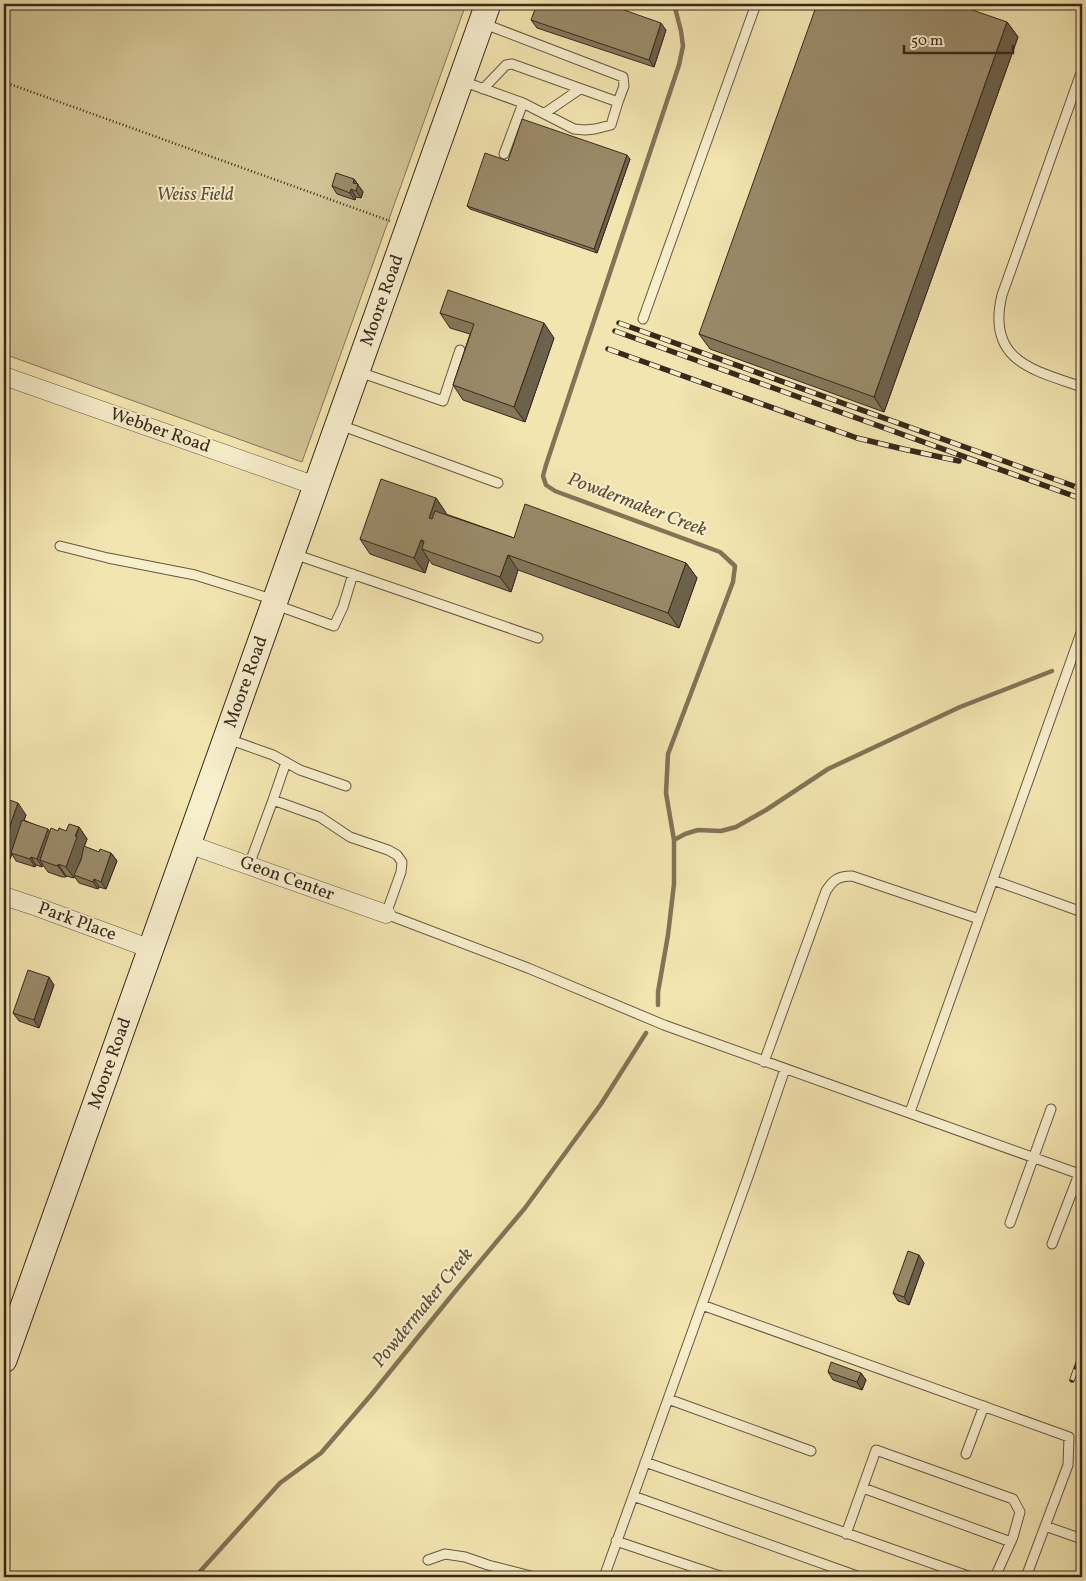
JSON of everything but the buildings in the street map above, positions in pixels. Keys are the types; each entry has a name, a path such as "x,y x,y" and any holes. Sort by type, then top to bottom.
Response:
{"street":[{"name":"Moore Road","path":"4,1360 408,227 472,84 485,13"},
{"name":"Webber Road","path":"4,376 316,486"},
{"name":"Geon Center","path":"188,844 386,914"},
{"name":"Park Place","path":"4,896 151,949"}],"lane":[{"path":"643,318 756,4"},
{"path":"472,84 523,103 574,128 585,130 611,125 624,86 624,77 485,13"},
{"path":"472,84 506,65 512,64 618,102"},
{"path":"1082,70 1002,295 998,316 1000,334 1013,356 1040,372 1082,387"},
{"path":"545,113 580,89"},
{"path":"504,154 523,103"},
{"path":"357,371 443,401 460,350"},
{"path":"338,424 498,483"},
{"path":"60,546 108,558 195,575 274,602 334,626 343,607 353,574"},
{"path":"292,553 538,638"},
{"path":"910,1112 1082,630"},
{"path":"226,738 273,755 300,770 346,786"},
{"path":"248,865 286,762"},
{"path":"272,800 320,817 350,837 397,855 402,862 401,872 386,914 528,968 648,1019 785,1070 910,1112 1081,1174 1052,1244"},
{"path":"764,1062 826,892 832,881 841,876 852,876 979,919"},
{"path":"993,880 1082,912"},
{"path":"604,1577 785,1070"},
{"path":"1010,1223 1051,1109"},
{"path":"702,1304 1068,1436 1068,1465 1026,1577"},
{"path":"668,1399 811,1451"},
{"path":"966,1454 984,1406"},
{"path":"846,1534 876,1450 1012,1499 1020,1512 1011,1542 995,1577"},
{"path":"645,1462 971,1577"},
{"path":"863,1488 1011,1542"},
{"path":"633,1496 860,1577"},
{"path":"1045,1526 1082,1539"},
{"path":"616,1541 723,1577"},
{"path":"428,1560 445,1554 465,1557 535,1577"}],"path":[{"path":"4,82 408,227"}],"green space":[{"name":"Weiss Field","path":"4,4 466,4 302,462 4,354"}],"waterway":[{"name":"Powdermaker Creek","path":"658,1005 658,992 668,935 674,884 674,840 666,793 668,754 733,582 735,566 720,552 555,491 546,485 543,476 679,65 683,46 674,4"},
{"path":"674,840 698,830 721,831 736,827 766,810 828,769 960,707 1052,671"},
{"name":"Powdermaker Creek","path":"195,1577 280,1483 321,1453 371,1395 525,1208 601,1104 646,1033"}],"railway":[{"path":"619,323 1082,489"},
{"path":"615,331 1082,499"},
{"path":"608,349 857,438 959,461"},
{"path":"1072,1380 1082,1352"}]}
